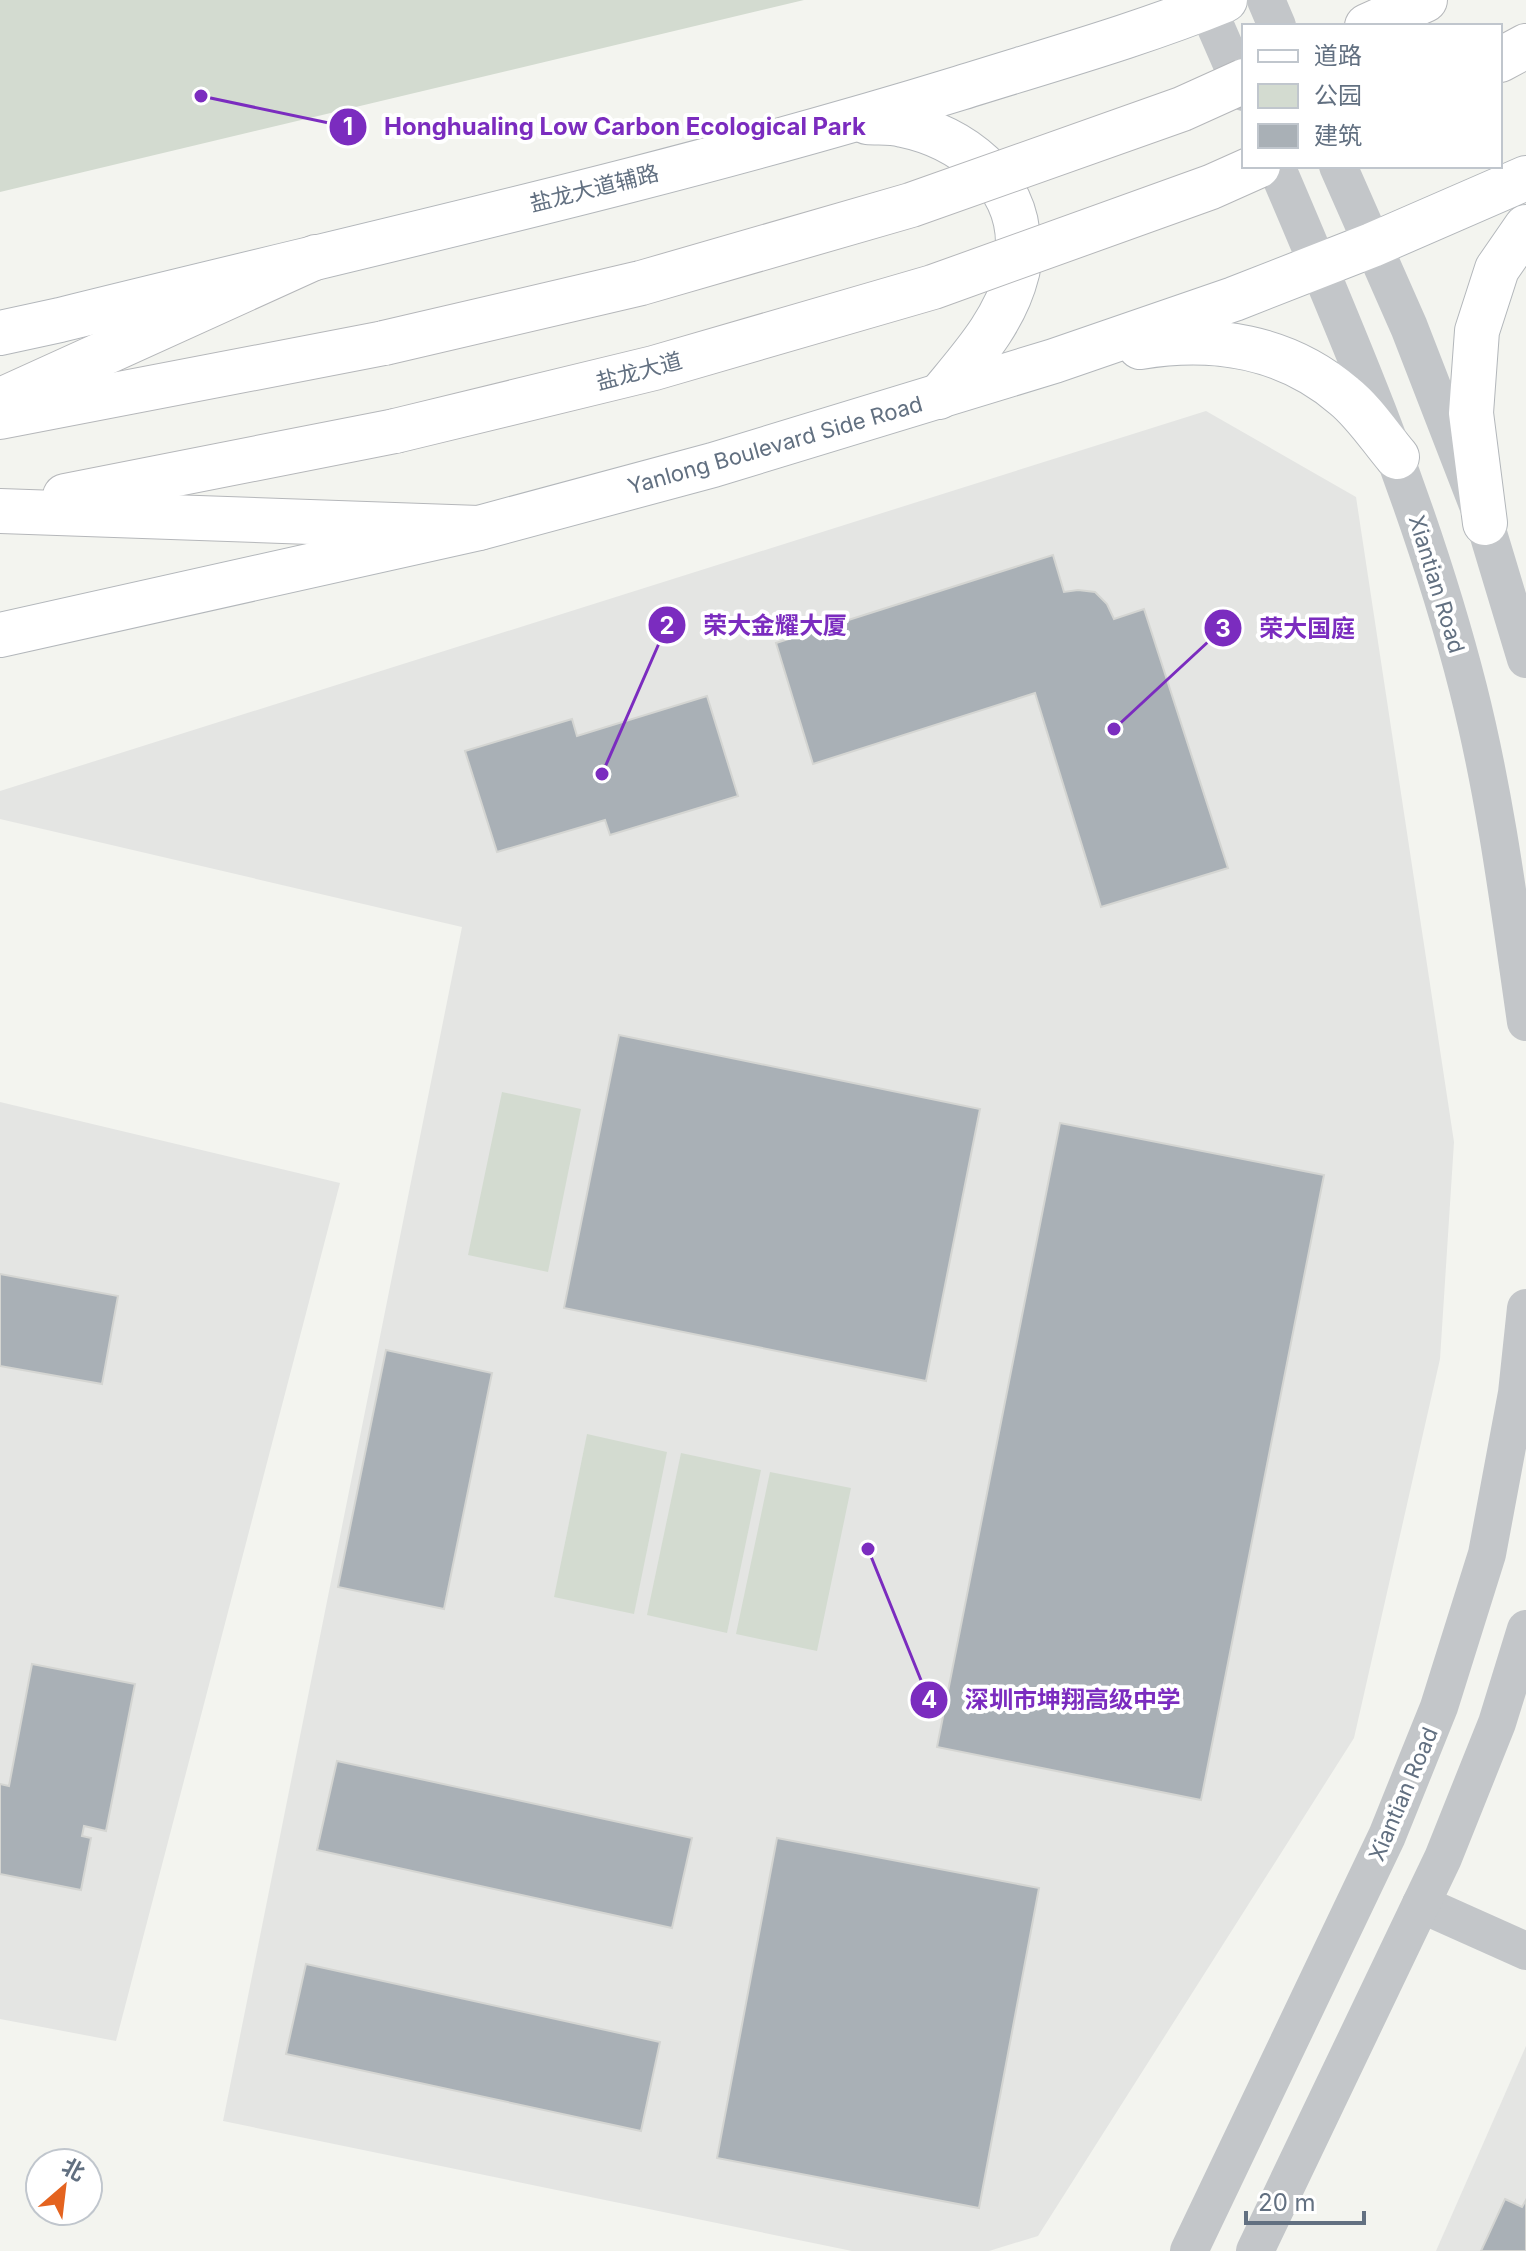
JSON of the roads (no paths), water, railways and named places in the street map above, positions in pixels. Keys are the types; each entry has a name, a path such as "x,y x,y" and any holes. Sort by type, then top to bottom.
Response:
{"main road":[{"path":"1371,24 1425,0"},
{"name":"盐龙大道辅路","path":"0,333 633,179 853,121 1119,38 1216,4"},
{"path":"1502,59 1526,46"},
{"path":"0,417 384,343 641,283 911,205 1182,109 1242,82"},
{"path":"853,121 903,125 942,137 979,160 1005,192 1018,224 1018,271 1002,313 980,348 939,397"},
{"name":"盐龙大道","path":"0,510 395,431 654,368 933,287 1211,187 1254,168"},
{"name":"Yanlong Boulevard Side Road","path":"0,635 479,528 713,465 1054,361 1234,299 1372,245 1526,178"},
{"path":"1485,523 1471,413 1477,331 1497,269 1526,227"},
{"path":"0,401 316,257"},
{"path":"1054,361 1166,343 1243,345 1297,363 1345,396 1397,457"},
{"path":"0,510 479,528"}],"street":[{"path":"1266,0 1276,24"},
{"path":"1216,4 1242,86"},
{"name":"Xiantian Road","path":"1277,168 1354,346 1397,457 1426,545 1468,689 1504,866 1526,1022"},
{"path":"1339,168 1409,327 1485,523 1526,659"},
{"name":"Xiantian Road","path":"1189,2251 1387,1836 1439,1707 1487,1554 1517,1393 1526,1308"},
{"path":"1255,2251 1443,1858 1497,1723 1526,1629"},
{"path":"1421,1904 1526,1951"}],"place":[{"name":"Honghualing Low Carbon Ecological Park","path":"201,96"},
{"name":"荣大国庭","path":"1114,729"},
{"name":"荣大金耀大厦","path":"602,774"},
{"name":"深圳市坤翔高级中学","path":"868,1549"}]}
